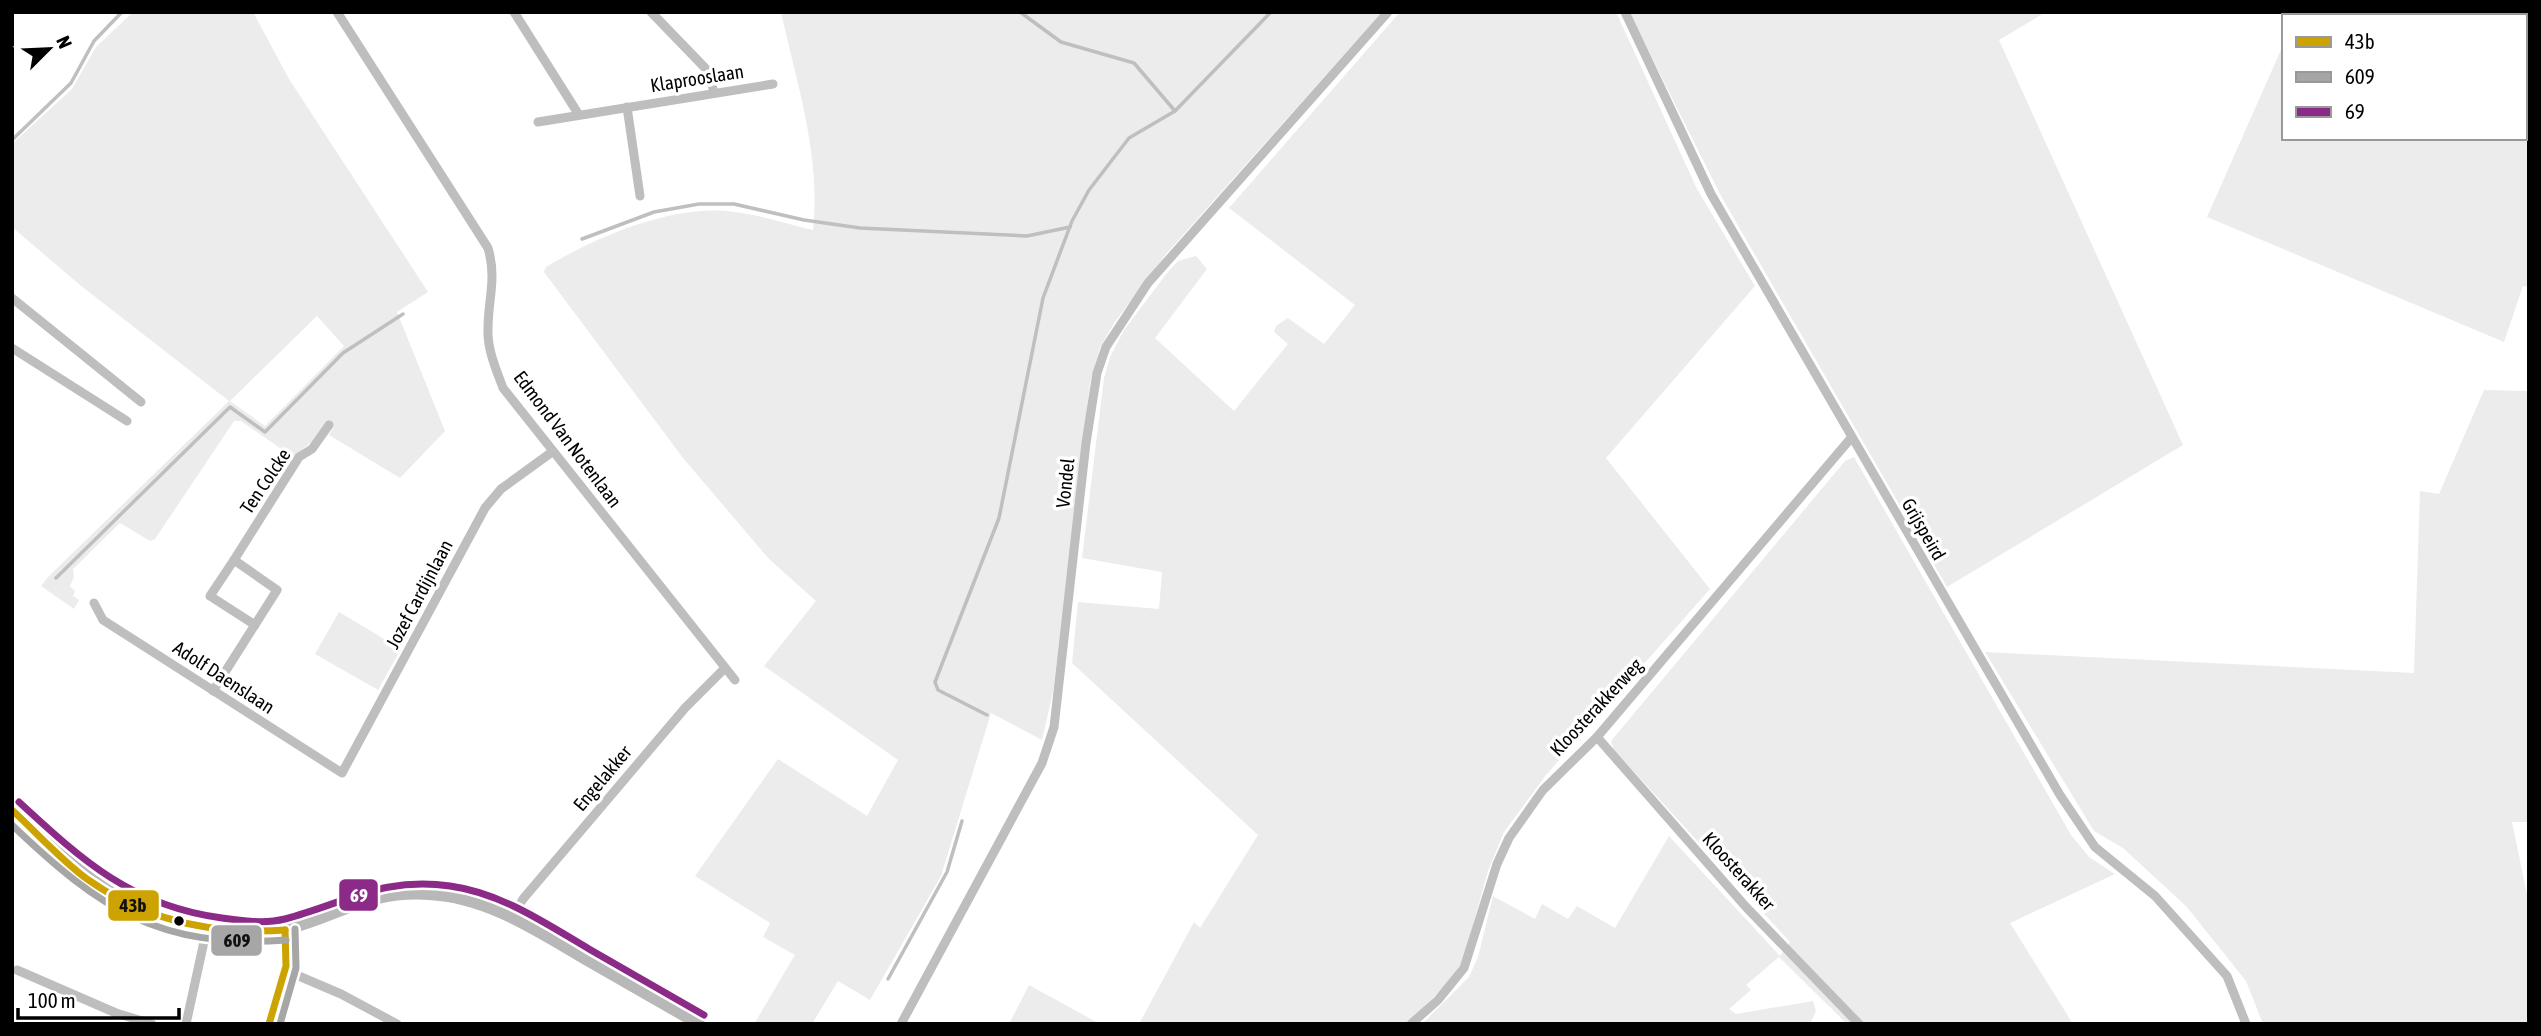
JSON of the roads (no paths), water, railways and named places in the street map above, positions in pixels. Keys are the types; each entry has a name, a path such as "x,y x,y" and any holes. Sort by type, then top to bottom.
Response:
{"main road":[{"path":"12,810 86,878 127,904 170,920 207,928 262,933 285,930 357,902 394,894 430,894 452,898 512,917 699,1024"}],"street":[{"name":"Edmond Van Notenlaan","path":"337,12 488,248 494,269 487,331 492,358 503,388 735,680"},
{"path":"514,12 579,115"},
{"path":"651,12 709,72 714,93"},
{"name":"Vondel","path":"901,1024 1042,763 1054,727 1086,443 1097,373 1107,347 1148,283 1388,12"},
{"name":"Grijspeird","path":"1625,12 1711,194 2078,824 2095,847 2155,896 2227,976 2246,1024"},
{"name":"Klaprooslaan","path":"538,122 773,85"},
{"name":"Klaprooslaan","path":"627,107 640,195"},
{"path":"12,298 141,401"},
{"path":"12,348 127,421"},
{"name":"Ten Colcke","path":"255,625 210,596 299,457 312,449 329,425"},
{"name":"Kloosterakkerweg","path":"1411,1024 1438,1000 1464,968 1497,864 1509,838 1543,790 1597,737 1852,438"},
{"name":"Jozef Cardijnlaan","path":"342,773 485,508 501,489 552,452"},
{"path":"213,691 277,590 234,560"},
{"name":"Adolf Daenslaan","path":"94,603 103,620 342,773"},
{"name":"Engelakker","path":"512,917 523,899 685,708 725,668"},
{"name":"Kloosterakker","path":"1597,737 1746,907 1859,1024"},
{"path":"186,1024 207,928"},
{"path":"270,1024 287,971 289,954 285,930"},
{"path":"17,970 116,1013 152,1024"},
{"path":"287,971 341,994 397,1024"}],"waterway":[{"path":"12,140 71,83 94,41 122,12"},
{"path":"1020,12 1061,42 1134,63 1175,111"},
{"path":"987,715 938,690 935,682 999,518 1043,298 1072,221 1089,190 1129,138 1175,111 1271,12"},
{"path":"582,239 654,212 699,204 734,204 804,220 860,228 1027,236 1070,227"},
{"path":"56,578 230,407 265,432 343,353 403,314"},
{"path":"888,979 947,872 962,821"}]}
